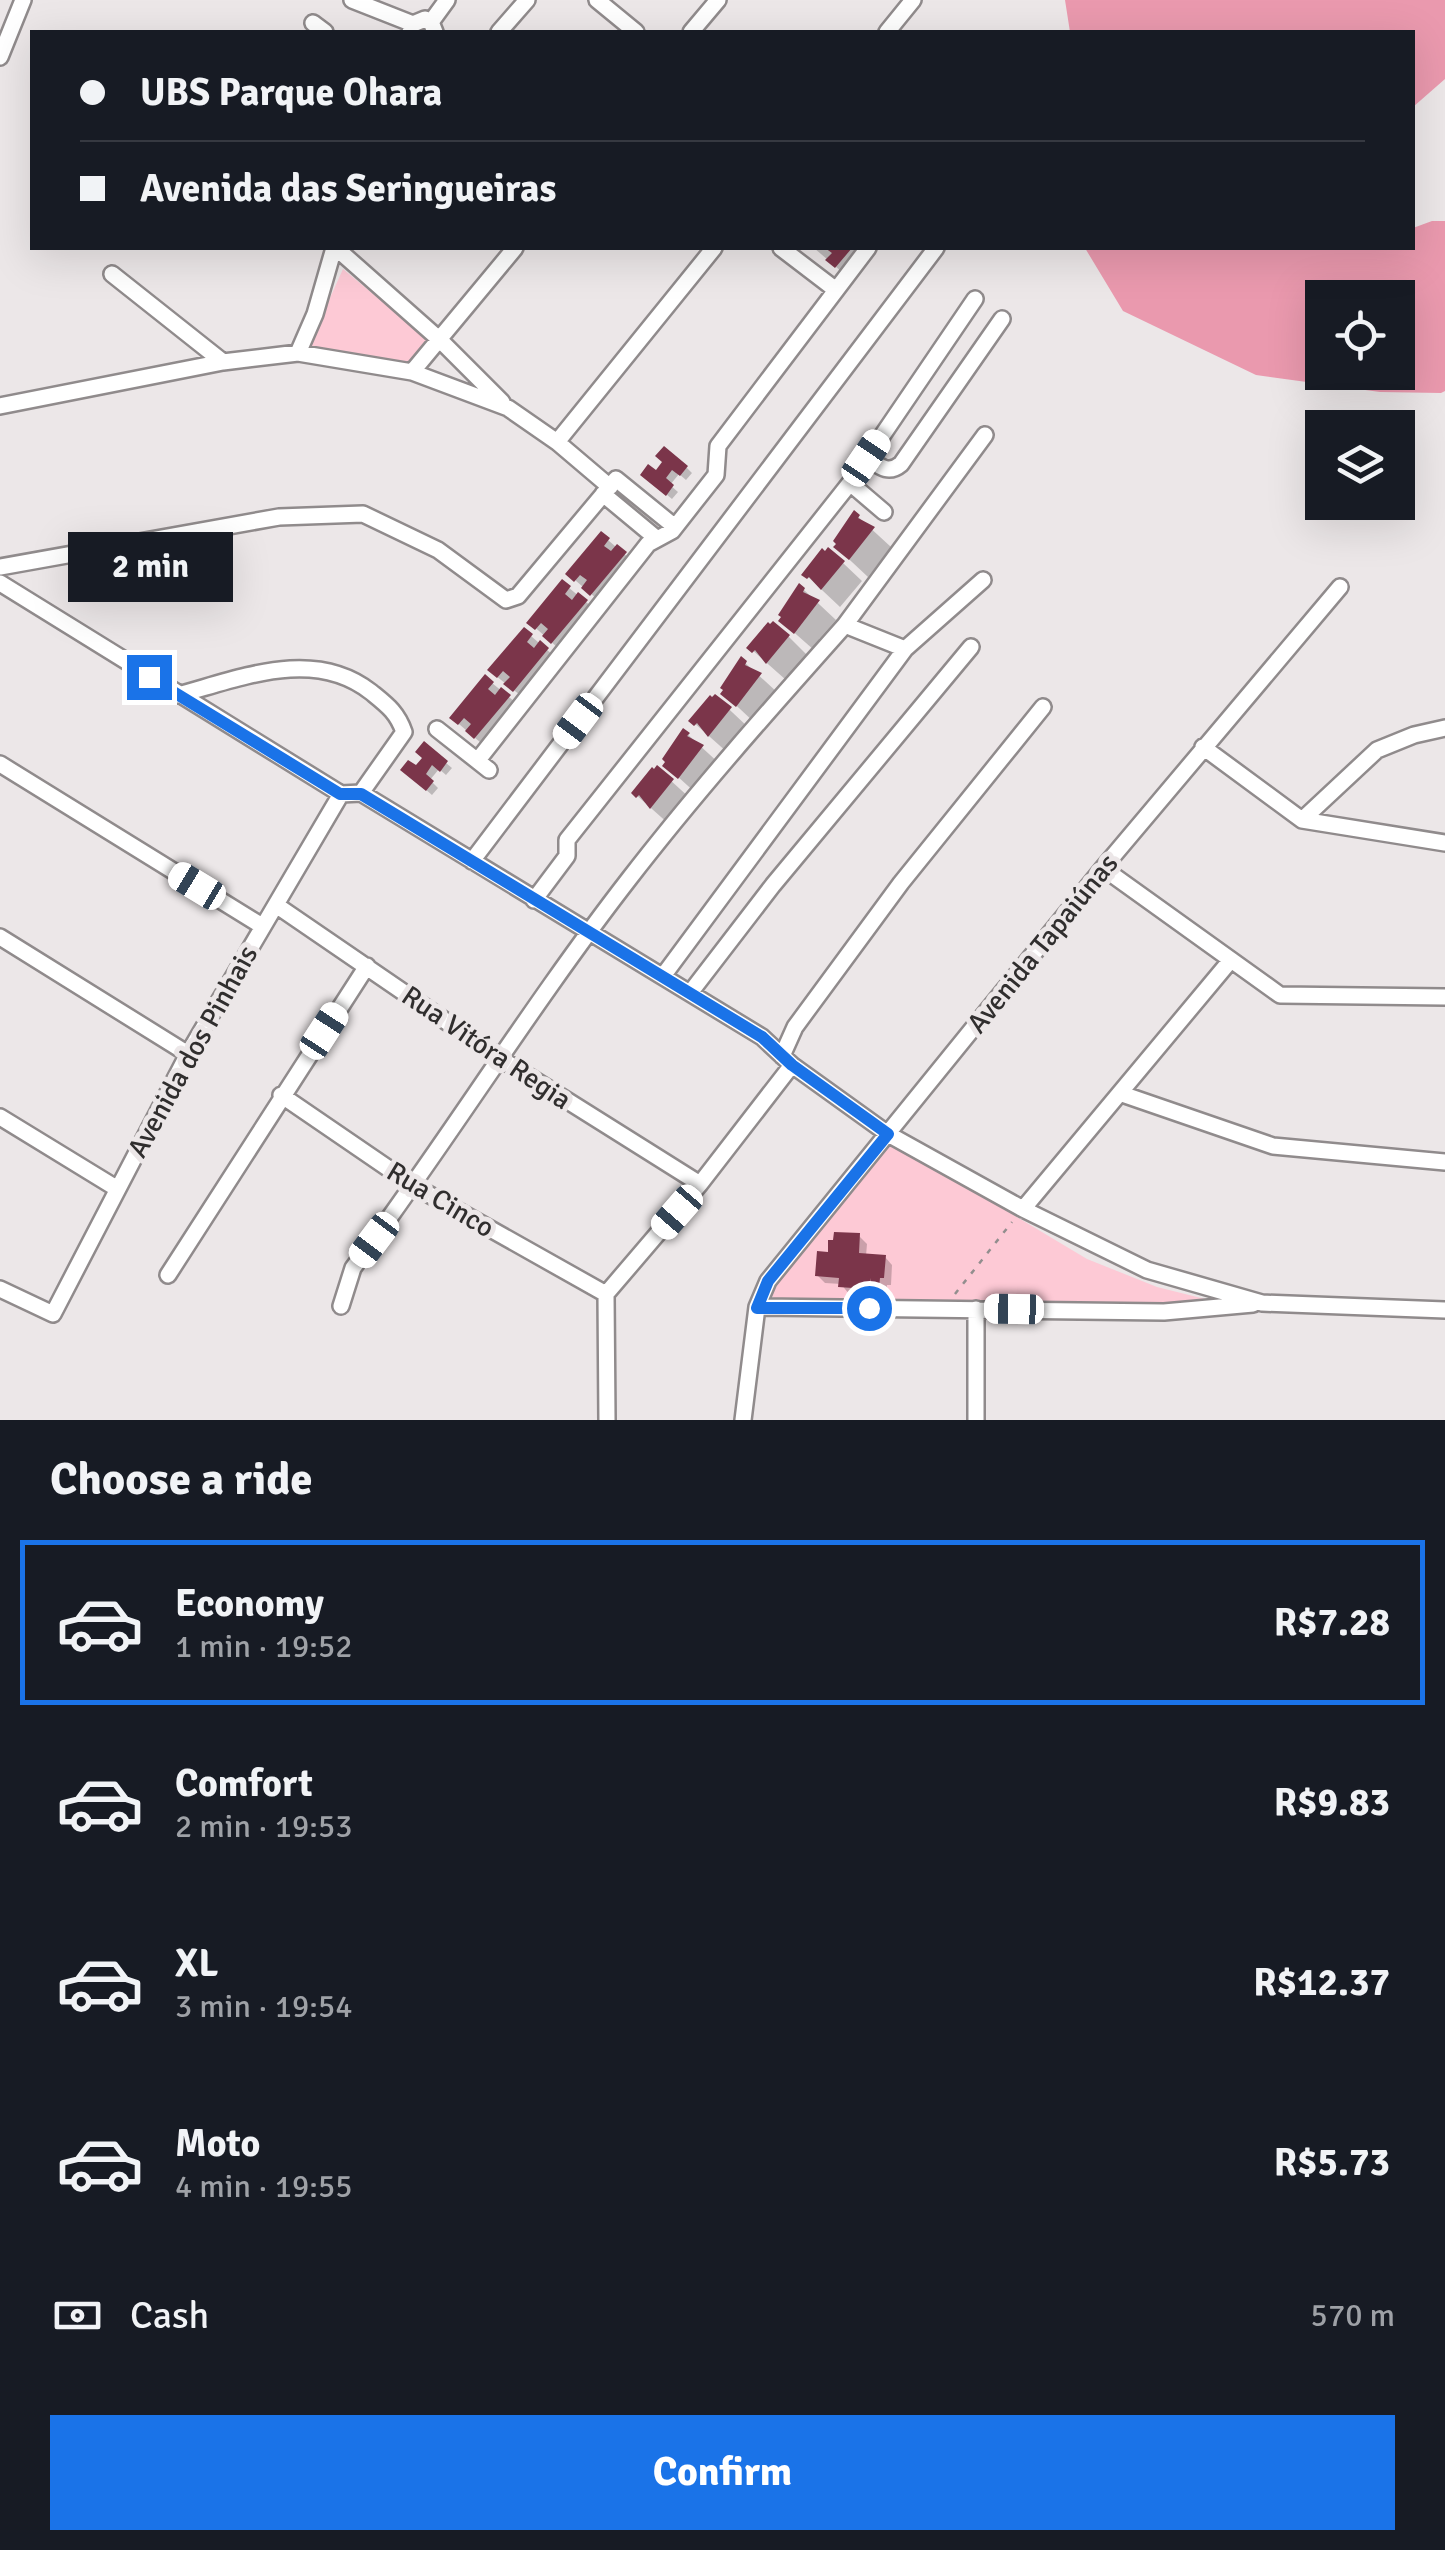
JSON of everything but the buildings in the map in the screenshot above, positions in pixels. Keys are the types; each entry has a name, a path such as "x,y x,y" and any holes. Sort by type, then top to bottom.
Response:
{"street":[{"path":"0,57 22,0"},
{"path":"352,0 411,28 418,20 433,27 447,0"},
{"path":"501,30 528,0"},
{"path":"597,0 634,30"},
{"path":"692,30 718,0"},
{"path":"889,30 914,0"},
{"path":"298,353 315,314 334,250"},
{"path":"337,250 440,340 508,408 610,486 675,527"},
{"path":"412,372 514,250"},
{"path":"557,442 712,250"},
{"path":"784,250 836,290"},
{"path":"437,728 484,765 648,544 669,534 716,475 718,446 866,250"},
{"path":"472,861 934,250"},
{"path":"112,274 223,362"},
{"path":"534,900 568,856 568,840 850,483 975,299"},
{"path":"866,458 885,470 894,470 901,464 1002,319"},
{"path":"0,406 223,362 298,353 412,372 508,408"},
{"path":"341,1306 353,1268 628,880 736,748 845,625 985,435"},
{"path":"850,483 884,512"},
{"path":"610,486 656,538"},
{"path":"0,567 279,518 363,514 438,550 506,600 518,596 610,486"},
{"path":"663,976 905,648 984,580"},
{"path":"0,583 340,794 361,794 690,992 762,1037 888,1134 1023,1209 1147,1270 1262,1303"},
{"name":"Avenida Tapaiúnas","path":"757,1308 768,1281 1103,868 1340,587"},
{"path":"845,625 905,648"},
{"path":"690,992 970,647"},
{"path":"178,696 250,675 295,667 328,670 359,683 397,713 404,732 361,794"},
{"path":"607,1420 606,1294 700,1184 787,1060 795,1027 901,883 1044,706"},
{"path":"1302,820 1377,750 1445,728"},
{"path":"1202,748 1302,820 1445,842"},
{"path":"0,764 262,926"},
{"name":"Avenida dos Pinhais","path":"0,1288 53,1314 188,1054 340,794"},
{"path":"1103,868 1280,995 1445,997"},
{"name":"Rua Vitóra Regia","path":"276,905 500,1059 700,1184"},
{"path":"0,937 188,1054"},
{"path":"1023,1209 1230,961"},
{"path":"168,1275 366,966"},
{"path":"1122,1094 1273,1146 1445,1162"},
{"name":"Rua Cinco","path":"281,1095 414,1186 606,1294"},
{"path":"0,1117 116,1188"},
{"path":"743,1420 757,1308 1164,1312 1262,1303 1445,1310"},
{"path":"976,1309 976,1420"}],"path":[{"path":"944,1308 1023,1209"}],"shaded area":[{"path":"1065,0 1445,0 1445,79 1415,105 1415,30 1070,30"},
{"path":"1445,221 1445,391 1365,390 1415,390 1415,280 1305,280 1305,382 1256,375 1123,311 1086,250 1415,250 1415,227"},
{"path":"343,269 432,343 411,367 339,351 307,349"},
{"path":"890,1141 1087,1259 1157,1287 1205,1299 1161,1309 776,1299 768,1294 774,1279"}],"route":[{"path":"149,677 340,794 361,794 762,1037 792,1065 888,1134 768,1281 757,1308 869,1308"}]}
